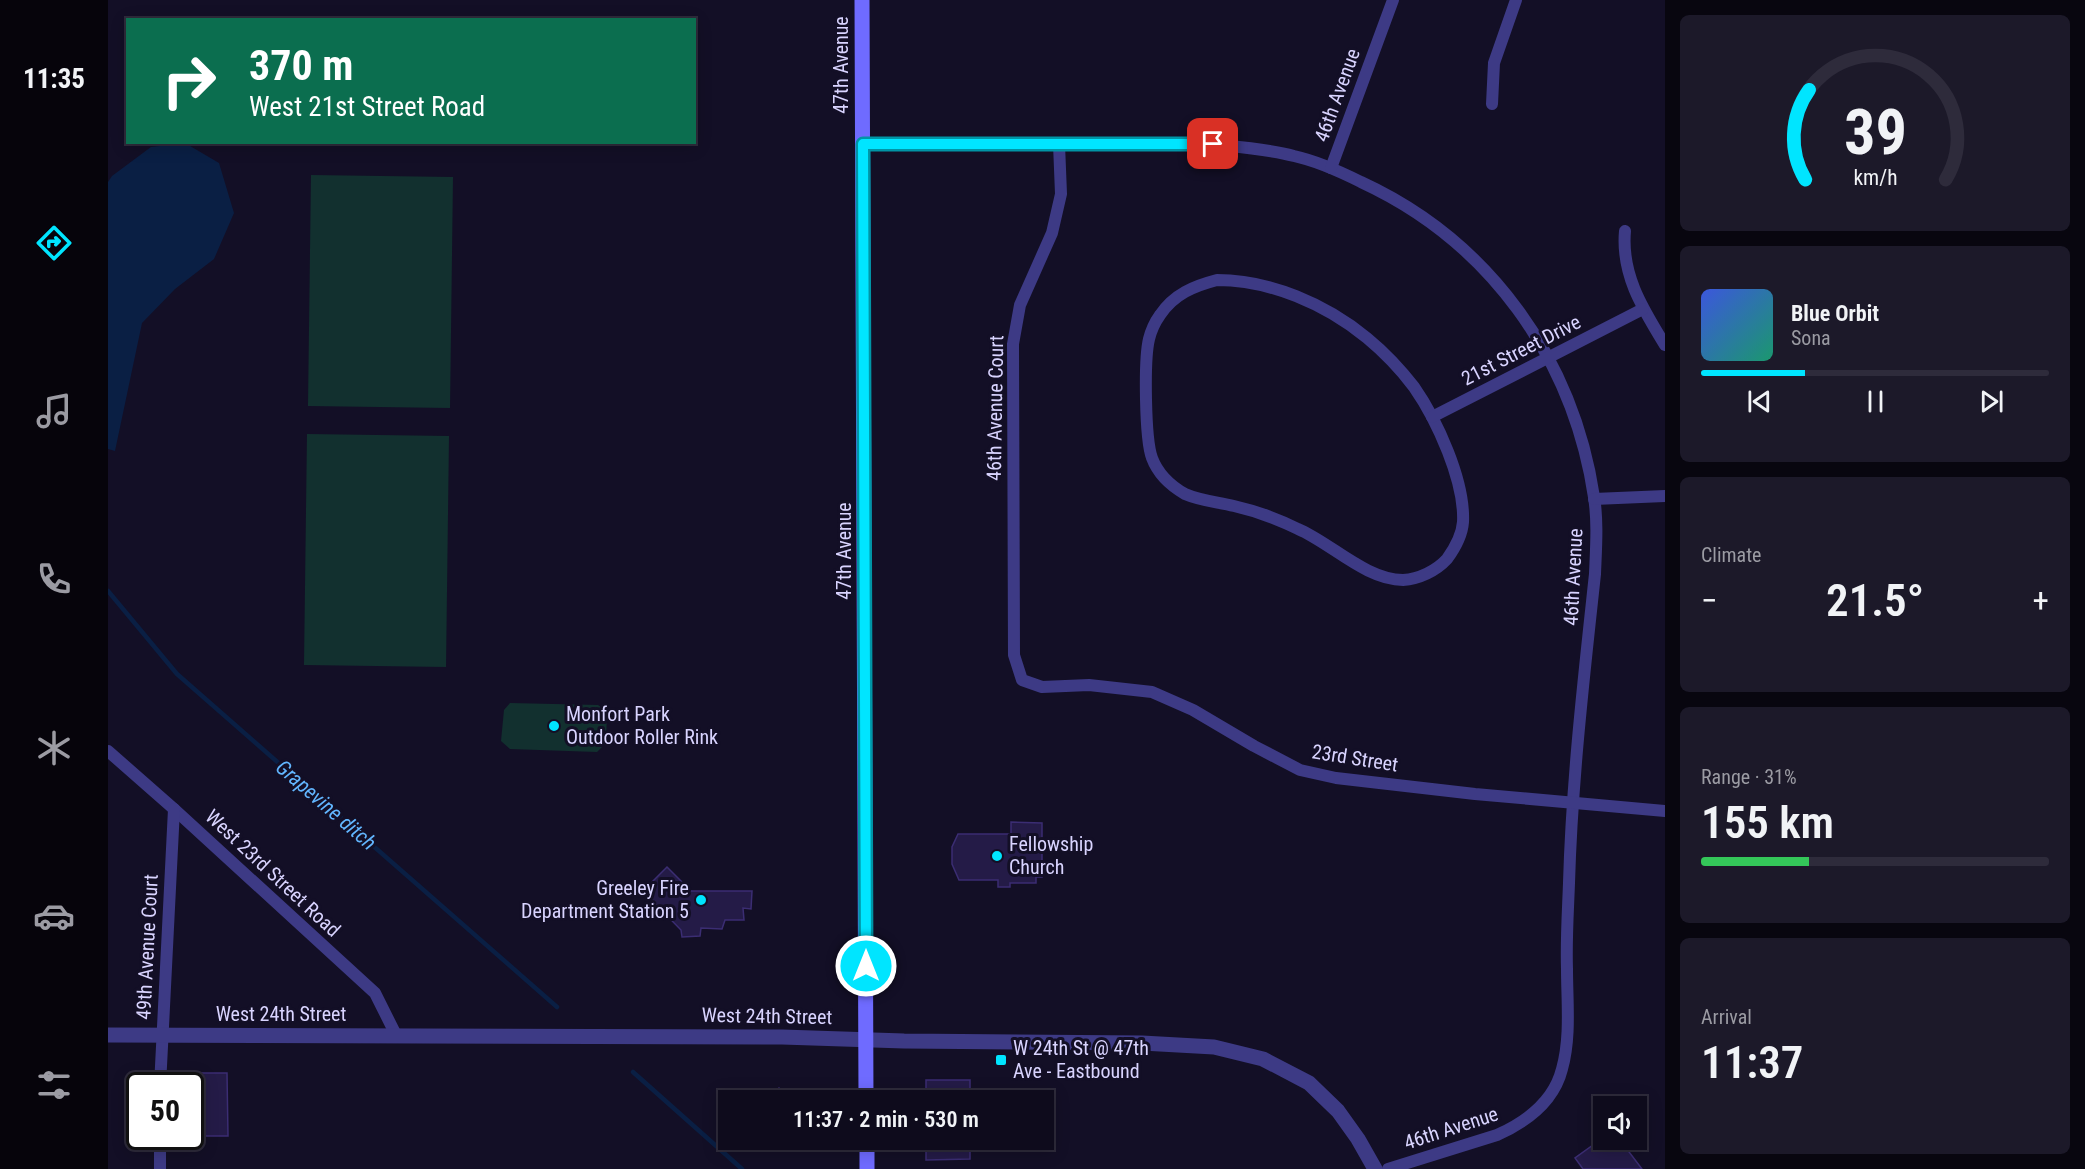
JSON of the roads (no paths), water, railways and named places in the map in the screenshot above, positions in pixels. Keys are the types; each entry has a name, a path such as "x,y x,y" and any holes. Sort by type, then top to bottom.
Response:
{"main road":[{"name":"47th Avenue","path":"862,0 867,1090"},
{"path":"867,1150 867,1169"}],"street":[{"name":"46th Avenue","path":"1388,1169 1497,1135 1514,1127 1535,1112 1548,1098 1562,1071 1568,1023 1567,959 1573,804 1595,574 1594,499 1586,455 1563,384 1528,324 1477,261 1446,233 1381,191 1331,168 1393,0"},
{"path":"1492,104 1494,63 1516,0"},
{"path":"863,144 1223,145 1295,156 1331,168"},
{"name":"46th Avenue Court","path":"1022,680 1014,655 1013,344 1020,305 1052,233 1061,194 1059,144"},
{"path":"1625,231 1626,265 1643,309 1665,345"},
{"path":"1233,280 1280,291 1312,303 1367,338 1412,385 1432,417 1444,442 1456,478 1462,508 1459,538 1453,551 1443,563 1430,572 1404,580 1388,579 1371,573 1326,543 1299,529 1245,509 1185,494 1176,489 1161,474 1152,459 1148,435 1146,356 1149,338 1160,315 1170,303 1186,291 1203,283 1233,280"},
{"name":"21st Street Drive","path":"1432,417 1643,309"},
{"path":"1594,499 1665,496"},
{"name":"23rd Street","path":"1022,680 1042,687 1089,685 1152,692 1193,710 1300,770 1336,778 1573,804 1665,811"},
{"name":"West 23rd Street Road","path":"108,751 375,993 396,1035"},
{"name":"49th Avenue Court","path":"161,1072 174,809"},
{"name":"West 24th Street","path":"108,1035 866,1039 1175,1044 1214,1047 1263,1059 1309,1083 1338,1111 1358,1139 1375,1169"},
{"path":"159,1169 160,1150"}],"water":[{"path":"187,144 219,163 234,213 214,259 175,289 142,323 115,451 108,449 108,182 112,176 151,147"}],"waterway":[{"name":"Grapevine ditch","path":"108,591 177,674 557,1007"},
{"name":"Grapevine ditch","path":"633,1072 742,1169"}],"place":[{"name":"Monfort Park Outdoor Roller Rink","path":"554,726"},
{"name":"Fellowship Church","path":"997,856"},
{"name":"Greeley Fire Department Station 5","path":"701,900"},
{"name":"W 24th St @ 47th Ave - Eastbound","path":"1001,1060"}]}
